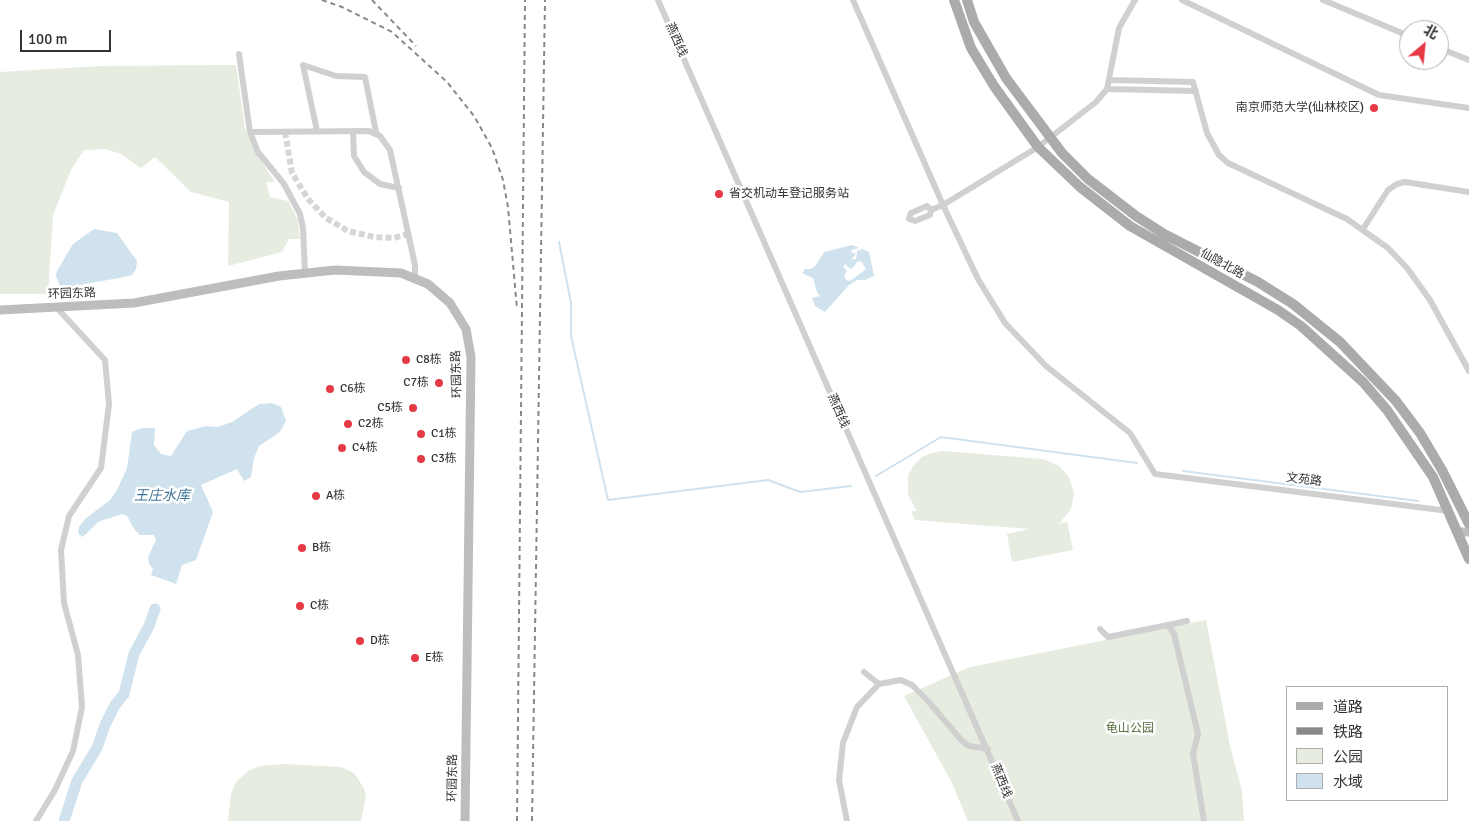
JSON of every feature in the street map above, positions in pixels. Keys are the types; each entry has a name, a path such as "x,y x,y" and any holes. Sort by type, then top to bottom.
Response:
{"main road":[{"name":"仙隐北路","path":"954,0 971,48 994,86 1038,147 1080,188 1130,226 1278,310 1301,326 1363,382 1387,410 1433,477 1469,557"},
{"name":"仙隐北路","path":"967,0 974,22 1006,78 1050,139 1088,179 1136,216 1164,234 1258,282 1292,304 1340,342 1396,401 1415,427 1442,470 1469,524"}],"street":[{"name":"燕西线","path":"658,0 1018,821"},
{"path":"853,0 943,205"},
{"path":"931,210 943,205 1038,147 1096,102 1107,89 1119,28 1135,0"},
{"path":"1182,0 1379,95 1469,108"},
{"path":"1323,0 1399,32"},
{"path":"1449,52 1469,60"},
{"path":"239,54 250,132 258,152 284,184 300,214 303,228 305,273"},
{"path":"318,131 303,65 336,76 365,76 376,132 390,150 415,266 415,278"},
{"path":"1110,80 1193,82 1209,140 1224,159 1363,229 1388,248 1407,268 1430,300 1469,371"},
{"path":"1107,89 1196,91"},
{"path":"353,131 353,150 360,167 374,181 398,188"},
{"path":"250,132 376,132"},
{"path":"1363,229 1388,190 1397,184 1405,182 1469,192"},
{"name":"文苑路","path":"943,205 978,279 1005,322 1046,366 1130,433 1155,474 1449,511"},
{"name":"环园东路","path":"0,310 134,303 305,273 360,270 400,273 415,278 434,288 450,303 466,330 470,356 465,821"},
{"path":"36,821 55,790 73,751 82,707 78,655 64,603 61,550 69,516 101,468 110,404 105,360 57,308"},
{"path":"1458,532 1469,532"},
{"path":"1100,629 1108,637 1187,621"},
{"path":"1168,625 1174,634 1198,734 1193,754 1204,821"},
{"path":"864,672 879,684"},
{"path":"847,821 839,780 843,743 857,708 879,684 901,680 912,685 962,741 969,746 988,749"}],"green space":[{"path":"236,65 245,128 256,153 275,182 266,182 270,197 288,201 298,220 300,239 289,239 282,252 228,266 229,202 191,192 155,157 141,168 121,154 105,149 84,150 71,170 53,215 48,294 0,294 0,72 101,66"},
{"path":"943,451 1043,459 1059,466 1069,477 1074,493 1071,509 1059,524 1067,522 1073,550 1012,562 1007,534 1030,529 915,520 911,511 917,511 908,495 908,475 922,457"},
{"name":"龟山公园","path":"1206,620 1230,746 1242,791 1244,821 968,821 952,783 904,696 970,667"},
{"path":"285,764 341,767 354,773 364,788 366,796 361,821 228,821 231,794 236,782 248,771 260,766"}],"water":[{"path":"94,229 117,233 137,261 136,269 132,275 119,278 68,287 60,286 56,276 57,271 73,244"},
{"path":"852,245 859,248 852,250 851,252 856,254 851,260 856,259 857,251 862,249 869,252 874,276 865,280 857,280 849,285 825,312 815,306 812,298 820,296 813,278 802,273 805,269 811,269 816,265 824,252","holes":["861,261 866,269 850,281 846,280 844,276 847,271 843,266 847,264 846,266 852,269 857,262"]},
{"name":"王庄水库","path":"272,403 281,407 286,421 280,432 259,446 254,458 251,477 244,481 237,469 201,485 213,512 196,560 182,565 176,584 151,575 153,569 149,564 148,557 156,540 154,535 140,535 134,529 127,516 122,514 98,522 82,537 78,533 79,527 85,519 110,500 117,490 127,468 132,432 142,428 155,428 154,445 161,454 171,456 187,431 206,426 218,427 232,422 259,404"}],"waterway":[{"path":"559,242 571,303 571,336 608,500 768,480 800,492 851,486"},
{"path":"876,476 941,437 1137,463"},
{"path":"1183,471 1418,501"},
{"path":"64,821 77,781 97,748 105,725 115,705 124,694 134,654 149,626 155,609"}],"tunnel":[{"path":"285,132 292,173 308,199 326,218 348,231 374,237 394,238 408,234"}],"railway":[{"path":"322,0 342,7 392,32 447,82 474,116 492,148 503,180 508,207 517,309"},
{"path":"372,0 416,46"},
{"path":"517,821 525,0"},
{"path":"532,821 545,0"}],"place":[{"name":"南京师范大学(仙林校区)","path":"1374,108"},
{"name":"省交机动车登记服务站","path":"719,194"},
{"name":"C8栋","path":"406,360"},
{"name":"C7栋","path":"439,383"},
{"name":"C6栋","path":"330,389"},
{"name":"C5栋","path":"413,408"},
{"name":"C2栋","path":"348,424"},
{"name":"C1栋","path":"421,434"},
{"name":"C4栋","path":"342,448"},
{"name":"C3栋","path":"421,459"},
{"name":"A栋","path":"316,496"},
{"name":"B栋","path":"302,548"},
{"name":"C栋","path":"300,606"},
{"name":"D栋","path":"360,641"},
{"name":"E栋","path":"415,658"}]}
